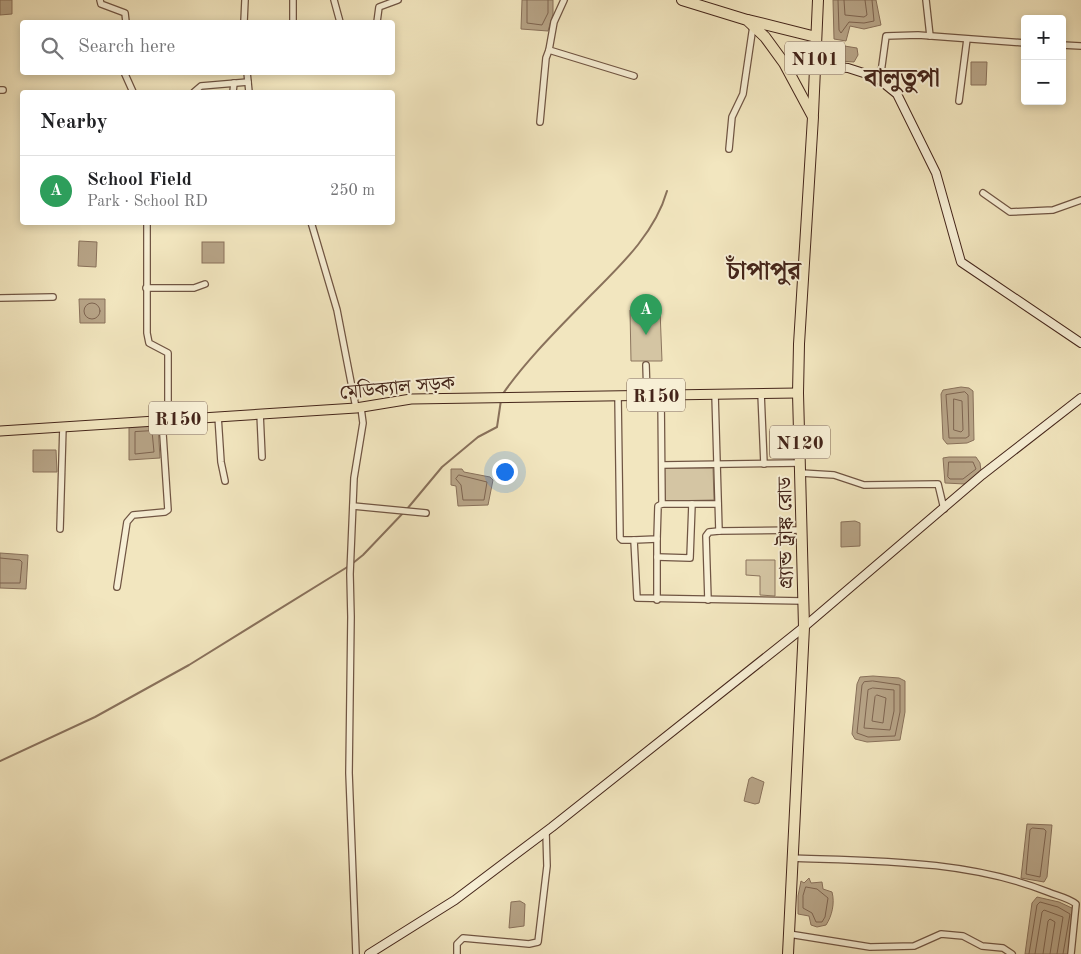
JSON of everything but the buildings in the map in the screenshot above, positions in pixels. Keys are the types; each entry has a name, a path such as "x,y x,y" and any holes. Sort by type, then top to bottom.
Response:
{"highway":[{"path":"682,0 750,23 765,37 784,63 812,117"},
{"name":"N101","path":"812,117 818,0"},
{"name":"N101","path":"750,23 816,37"},
{"name":"গ্র্যান্ড ট্রাঙ্ক রোড","path":"788,954 791,858 804,627 798,393 812,117"}],"main road":[{"path":"815,64 848,68 880,80 897,94 936,173 961,262 1081,342"},
{"name":"মেডিক্যাল সড়ক","path":"0,431 358,408 411,399 798,393"},
{"path":"369,954 455,900 546,832 804,627 982,475 1081,398"}],"street":[{"path":"100,0 101,4 106,7 124,13 126,20"},
{"path":"244,20 245,0"},
{"path":"293,0 293,20"},
{"path":"334,0 339,20"},
{"path":"377,20 379,7 398,0"},
{"path":"540,122 546,58 554,22 564,0"},
{"path":"926,0 930,36"},
{"path":"729,150 732,117 743,94 750,23"},
{"path":"880,80 886,36 930,36 1021,43"},
{"path":"960,101 967,39"},
{"path":"1066,45 1081,46"},
{"path":"549,50 634,76"},
{"path":"125,75 131,90"},
{"path":"247,75 249,90"},
{"path":"196,90 201,86 248,82"},
{"path":"233,90 234,83"},
{"path":"983,193 1010,212 1053,210 1081,200"},
{"path":"117,587 127,522 133,514 165,512 168,510 165,419 169,357 167,351 149,343 146,288 147,225"},
{"path":"311,225 337,310 358,408 363,423 354,478 350,559 349,773 356,954"},
{"path":"146,288 194,288 206,284"},
{"path":"0,298 53,298"},
{"path":"646,365 647,396"},
{"path":"761,393 764,464"},
{"path":"715,394 719,531"},
{"path":"661,395 662,504"},
{"path":"618,396 620,538 622,540 657,539"},
{"path":"260,413 262,457"},
{"path":"218,416 225,481"},
{"path":"60,529 63,426"},
{"path":"662,465 764,464 801,468 834,475 864,485 938,484 944,509"},
{"path":"656,600 658,506 662,504 718,504"},
{"path":"657,557 690,558 692,504"},
{"path":"353,506 426,514"},
{"path":"708,600 706,536 709,532 802,530"},
{"path":"634,540 636,596 640,600 803,601"},
{"path":"457,954 457,944 463,938 530,944 538,942 547,866 546,832"},
{"path":"791,858 890,862 961,870 1022,882 1076,904 1071,954"},
{"path":"788,934 870,947 914,946 941,934 956,935 963,936 982,946 1003,948 1012,954"}],"shaded area":[{"path":"630,310 660,310 662,361 631,361"},
{"path":"770,431 784,431 783,457 770,457"},
{"path":"664,468 713,468 714,500 664,501"},
{"path":"746,560 775,560 775,596 760,595 760,576 746,575"}],"water":[{"path":"0,0 12,0 12,14 0,15"},
{"path":"522,0 553,0 553,14 548,31 521,29"},
{"path":"833,0 876,0 881,25 864,29 850,26 846,41 834,39"},
{"path":"838,45 857,48 858,55 854,62 840,61 840,56 837,56"},
{"path":"971,62 987,62 986,85 971,85"},
{"path":"79,241 97,242 96,267 78,266"},
{"path":"202,242 224,242 224,263 202,263"},
{"path":"79,299 105,299 105,323 80,323"},
{"path":"961,387 969,388 973,391 974,440 967,443 947,444 943,439 941,394 943,390"},
{"path":"158,425 160,458 129,460 129,427"},
{"path":"33,450 56,450 57,472 33,472"},
{"path":"976,457 980,463 981,471 965,484 945,483 943,458"},
{"path":"451,469 462,469 464,472 490,477 493,480 488,505 458,506 456,486 451,485"},
{"path":"855,521 860,523 860,546 841,547 841,522"},
{"path":"0,553 28,555 26,589 0,588"},
{"path":"860,677 899,678 905,681 905,712 900,740 867,742 855,739 852,734 857,684"},
{"path":"752,777 764,782 759,803 755,804 744,801 749,779"},
{"path":"1027,824 1052,825 1047,877 1044,882 1021,878"},
{"path":"809,878 811,883 822,882 823,889 832,892 832,909 826,925 817,927 811,925 809,916 798,914 798,896 801,881 804,883"},
{"path":"1037,897 1059,902 1074,909 1075,918 1068,954 1025,954 1032,903"},
{"path":"520,901 525,904 524,926 509,928 511,902"}],"waterway":[{"path":"502,395 544,344 636,248 654,221 667,191"},
{"path":"407,509 442,467 478,437 497,427 501,400"},
{"path":"353,563 404,512"},
{"path":"0,761 95,717 189,665 349,566"}],"place":[{"name":"School Field","path":"646,335"}],"district":[{"name":"বালুতুপা","path":"902,77"},
{"name":"চাঁপাপুর","path":"764,270"}]}
